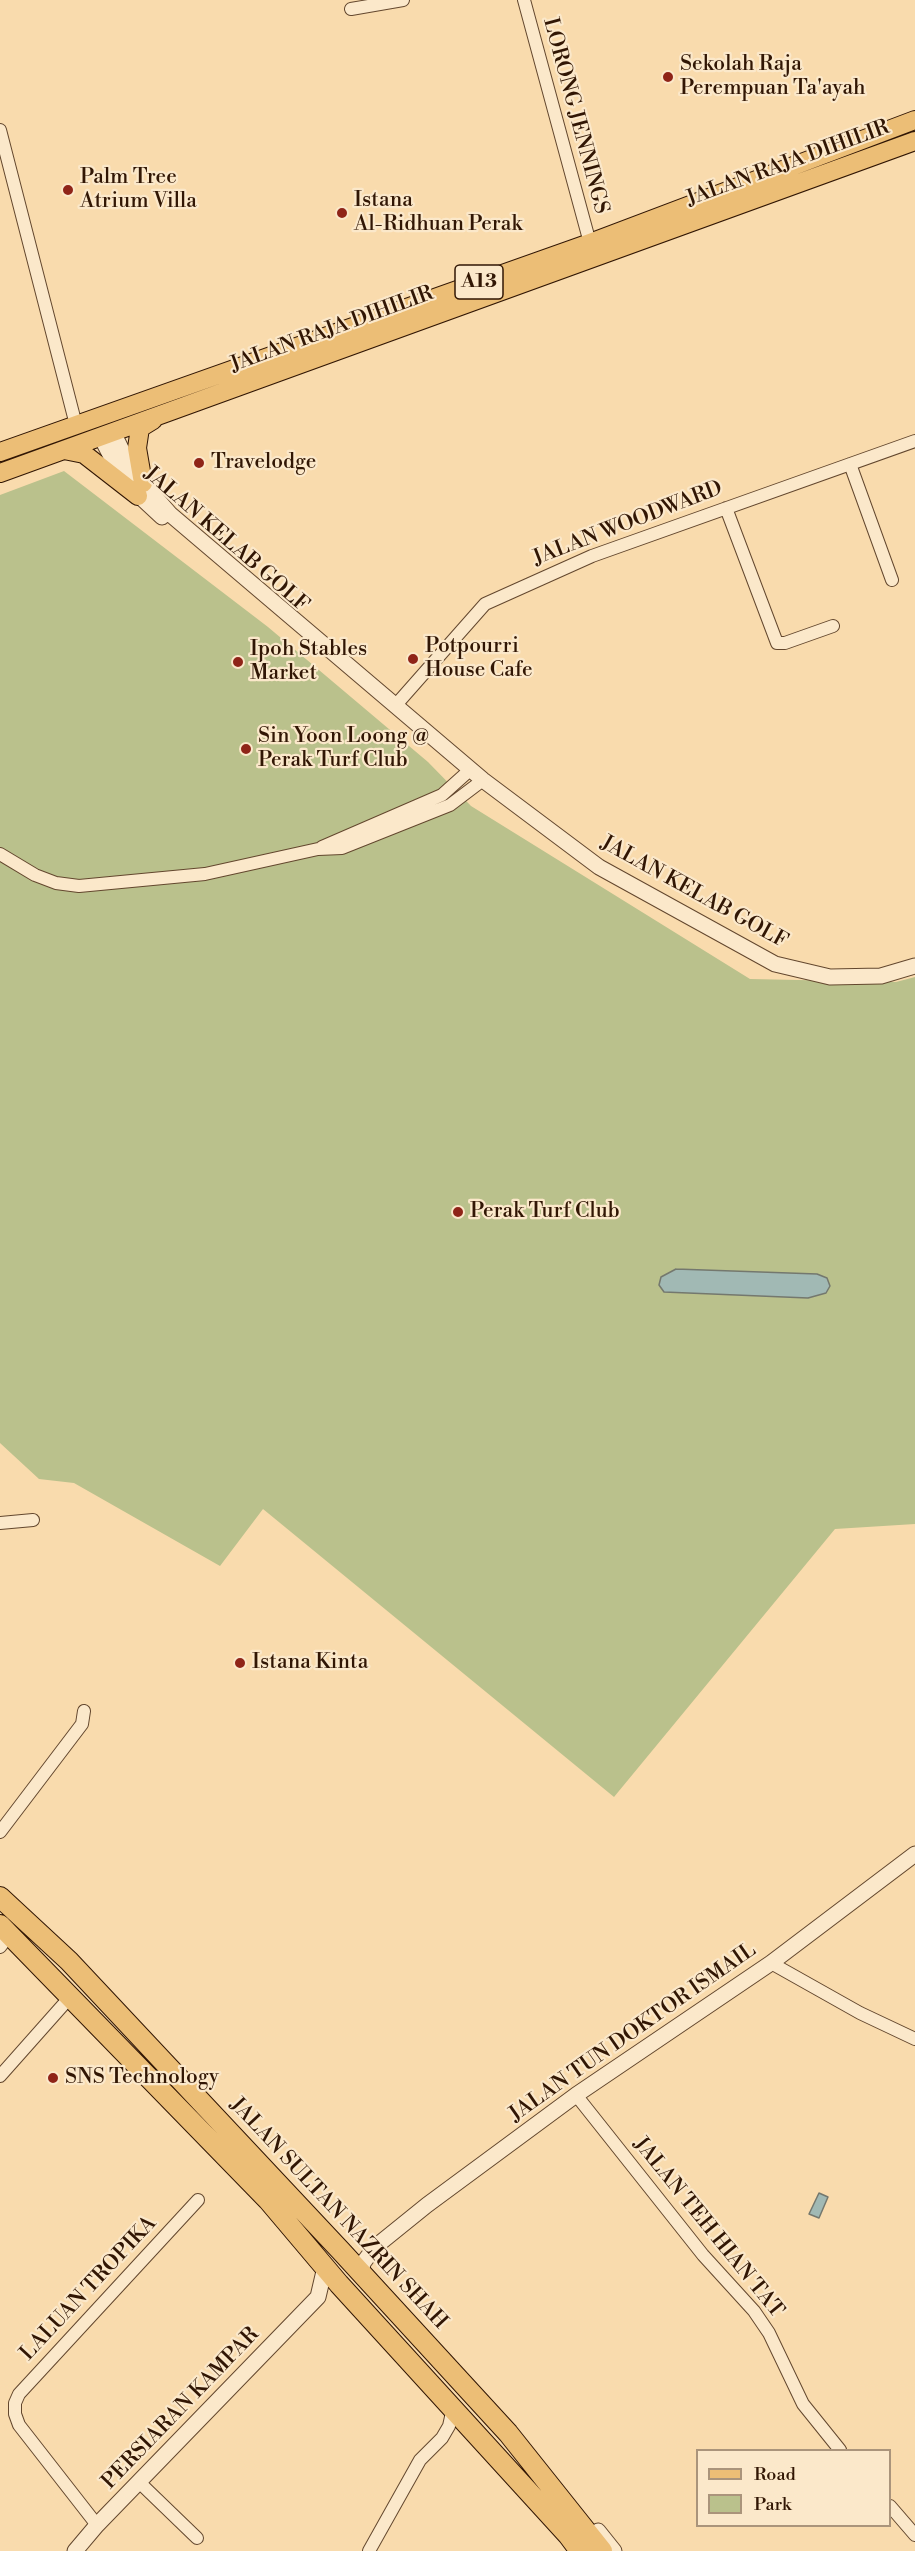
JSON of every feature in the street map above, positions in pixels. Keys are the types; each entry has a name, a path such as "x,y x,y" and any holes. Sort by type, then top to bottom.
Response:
{"highway":[{"name":"JALAN SULTAN NAZRIN SHAH","path":"0,1897 69,1961 341,2251 532,2461 602,2551"},
{"name":"JALAN SULTAN NAZRIN SHAH","path":"3,1935 71,1996 268,2200 351,2297 580,2551"}],"main road":[{"name":"JALAN RAJA DIHILIR","path":"4,450 590,243 915,120"},
{"name":"JALAN RAJA DIHILIR","path":"0,473 106,432 160,416 915,141"},
{"path":"4,450 36,449 100,427 106,432 116,418 159,402 168,392"},
{"path":"140,490 137,448 140,428 160,416"},
{"path":"64,450 84,454 140,490"}],"street":[{"path":"351,9 403,0"},
{"name":"LORONG JENNINGS","path":"524,0 590,243"},
{"path":"0,130 76,425"},
{"path":"106,432 131,469 140,490"},
{"name":"JALAN WOODWARD","path":"395,706 485,604 583,559 915,441"},
{"path":"850,464 892,580"},
{"name":"JALAN KELAB GOLF","path":"140,490 391,699 395,706 483,780 599,867 775,964 830,977 881,976 915,966"},
{"name":"JALAN KELAB GOLF","path":"140,490 387,704 395,706"},
{"path":"726,508 777,643 785,643 833,626"},
{"path":"318,849 441,795 471,769"},
{"path":"0,854 35,875 56,883 79,886 205,874 318,849 342,848 450,805 483,780"},
{"path":"0,1523 33,1520"},
{"path":"0,1832 82,1724 84,1711"},
{"name":"JALAN TUN DOKTOR ISMAIL","path":"361,2273 363,2263 375,2247 576,2095 771,1963 915,1854"},
{"path":"771,1963 860,2013 915,2039"},
{"path":"0,2076 71,1996"},
{"name":"JALAN TEH HIAN TAT","path":"576,2095 703,2255 754,2312 769,2333 803,2404 838,2449"},
{"name":"LALUAN TROPIKA","path":"97,2524 19,2425 15,2403 20,2394 198,2200"},
{"name":"JALAN TUN DOKTOR ISMAIL","path":"341,2251 356,2252 375,2247"},
{"path":"325,2267 318,2297 334,2293 351,2297"},
{"name":"PERSIARAN KAMPAR","path":"75,2551 97,2524 318,2297"},
{"path":"369,2551 420,2460 445,2432 453,2408"},
{"path":"532,2461 579,2508 614,2551"},
{"path":"139,2482 197,2538"},
{"path":"891,2507 915,2535"}],"green space":[{"name":"Perak Turf Club","path":"64,471 268,627 428,762 471,806 750,979 896,982 915,977 915,1524 835,1529 614,1797 263,1509 220,1566 74,1483 39,1479 0,1443 0,495"}],"water":[{"path":"676,1269 817,1274 827,1278 830,1286 826,1293 808,1298 664,1292 659,1285 661,1277"},
{"path":"819,2193 828,2197 819,2218 809,2214"}],"place":[{"name":"Sekolah Raja Perempuan Ta'ayah","path":"668,77"},
{"name":"Palm Tree Atrium Villa","path":"68,190"},
{"name":"Istana Al-Ridhuan Perak","path":"342,213"},
{"name":"Travelodge","path":"199,463"},
{"name":"Potpourri House Cafe","path":"413,659"},
{"name":"Ipoh Stables Market","path":"238,662"},
{"name":"Sin Yoon Loong @ Perak Turf Club","path":"246,749"},
{"name":"Perak Turf Club","path":"458,1212"},
{"name":"Istana Kinta","path":"240,1663"},
{"name":"SNS Technology","path":"53,2078"}]}
